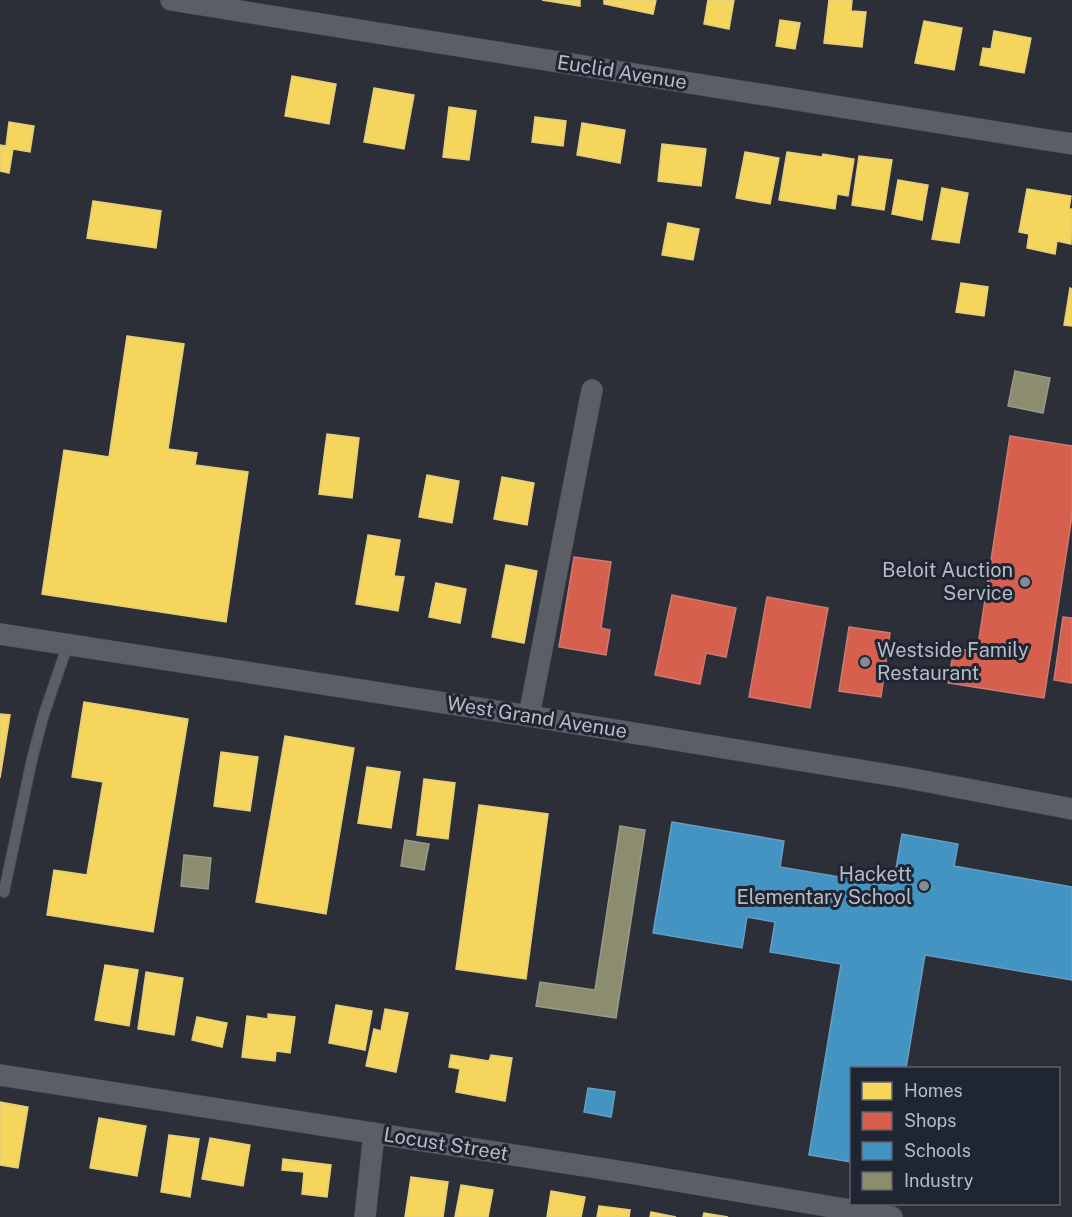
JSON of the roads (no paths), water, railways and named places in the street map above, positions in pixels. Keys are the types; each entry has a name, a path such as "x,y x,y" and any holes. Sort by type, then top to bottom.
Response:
{"street":[{"name":"Euclid Avenue","path":"171,0 1072,144"},
{"path":"529,716 592,390"},
{"name":"West Grand Avenue","path":"0,634 529,716 908,778 1072,809"},
{"name":"Locust Street","path":"0,1075 892,1217"},
{"path":"364,1217 374,1133"}],"lane":[{"path":"4,892 32,759 44,714 68,644"}],"place":[{"name":"Beloit Auction Service","path":"1025,582"},
{"name":"Westside Family Restaurant","path":"865,662"},
{"name":"Hackett Elementary School","path":"924,886"}]}
